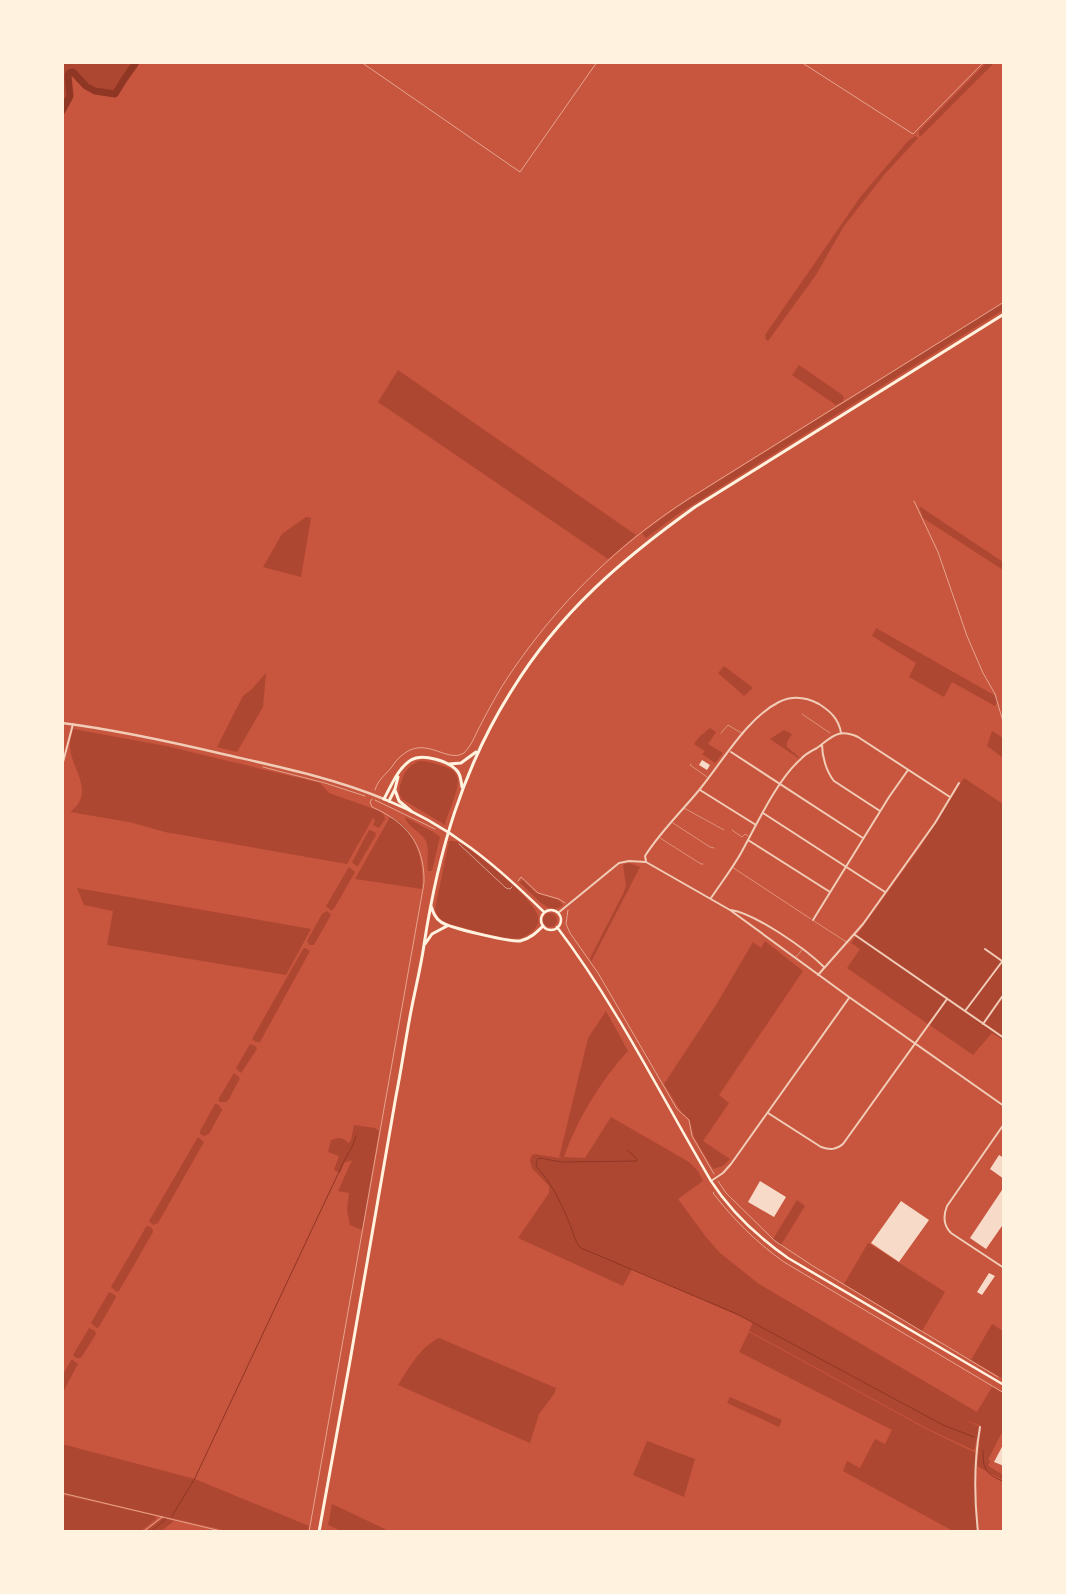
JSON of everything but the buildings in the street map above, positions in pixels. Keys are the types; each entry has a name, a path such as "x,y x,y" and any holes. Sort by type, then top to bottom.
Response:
{"main road":[{"path":"319,1532 440,856 462,787 479,750 512,689 537,652 568,614 606,576 648,540 695,507 1004,314"},
{"path":"448,764 461,763 479,750"},
{"path":"462,787 458,772 448,764 429,757 415,758 405,765 384,799 410,811 456,837 497,866 544,912"},
{"path":"389,801 400,772"},
{"path":"395,789 399,801 410,811"},
{"path":"431,905 437,919 447,926 520,941 530,937 543,926"},
{"path":"543,926 551,929 557,927 561,920 558,913 552,910 544,912"},
{"path":"543,926 541,919 544,912"},
{"path":"424,946 436,930 447,926"},
{"path":"557,927 579,956 612,1007 711,1181 737,1214 778,1251 1003,1384"}],"street":[{"path":"646,862 645,856 659,837 700,790 743,734 770,707 786,699 799,697 812,700 832,714 838,721 841,732"},
{"path":"62,723 161,740 255,761 341,783 368,795 384,799"},
{"path":"62,766 73,724"},
{"path":"711,898 732,867 780,784 801,758 832,736 841,732 858,737 950,797"},
{"path":"822,744 822,754 834,781 880,811"},
{"path":"815,749 822,754"},
{"path":"730,751 863,838"},
{"path":"812,920 880,811 909,770"},
{"path":"818,975 824,966 855,935 914,853 959,783"},
{"path":"700,790 756,825"},
{"path":"763,812 885,892"},
{"path":"748,838 830,892"},
{"path":"558,913 619,862 646,862 730,910 818,975 1004,1106"},
{"path":"730,910 752,918 803,949 824,966"},
{"path":"749,923 752,918"},
{"path":"855,935 1004,1038"},
{"path":"965,1011 1003,961 986,949"},
{"path":"983,1024 1004,994"},
{"path":"711,1181 732,1164 850,997"},
{"path":"768,1113 820,1147 829,1150 839,1147 947,999"},
{"path":"1004,1124 946,1206 944,1216 946,1227 951,1233 1004,1268"},
{"path":"978,1532 975,1485 976,1452 980,1426"}],"lane":[{"path":"802,714 830,733"},
{"path":"721,733 728,725 743,734"},
{"path":"691,764 708,778"},
{"path":"684,808 724,830"},
{"path":"672,823 711,848 714,848"},
{"path":"732,830 742,837 745,834 748,838"},
{"path":"659,837 700,864 704,864"},
{"path":"732,867 848,943"},
{"path":"796,958 803,949"}],"path":[{"path":"361,62 520,172 597,62"},
{"path":"801,62 914,134 984,62"},
{"path":"375,790 378,780 408,751 421,748 435,749 453,756 464,753 504,683 542,630 588,579 642,532 690,498 1004,302"},
{"path":"914,501 938,552 966,636 995,694 1004,725"},
{"path":"262,767 368,795"},
{"path":"377,798 438,830"},
{"path":"309,1532 424,883 423,864 414,839 392,816 372,807 370,802 372,799"},
{"path":"458,843 506,888 510,889 513,886"},
{"path":"518,881 521,878 538,893 559,899 569,907 566,916 566,926 598,973 677,1109 689,1120 692,1136 712,1172"},
{"path":"721,1186 767,1235 793,1254 1003,1384"},
{"path":"62,1493 225,1532"},
{"path":"143,1532 164,1516"}],"shaded area":[{"path":"63,62 131,62 132,64 115,91 94,87 73,68 69,76 72,100 63,113"},
{"path":"986,63 994,63 921,136 919,135 919,131"},
{"path":"915,136 918,138 884,175 844,226 816,275 768,341 766,340 765,335 861,196 908,141"},
{"path":"1003,303 1003,310 678,514 646,538 642,533 682,504"},
{"path":"799,365 841,394 844,397 843,401 836,405 792,375"},
{"path":"398,370 636,535 608,559 378,402"},
{"path":"919,506 1003,562 1003,570 923,518"},
{"path":"306,517 311,518 301,577 263,567 282,534"},
{"path":"876,628 994,695 997,702 995,706 952,682 944,697 909,677 916,663 872,636"},
{"path":"724,666 753,688 744,696 718,673"},
{"path":"266,673 263,707 237,752 217,747 243,696"},
{"path":"710,728 716,732 708,744 723,753 715,763 702,754 705,751 694,744"},
{"path":"73,729 166,746 320,783 329,793 380,811 385,819 379,828 373,825 375,820 373,818 347,864 165,832 129,822 70,812 78,805 82,789 70,748"},
{"path":"784,730 792,734 787,742 787,747 798,758 770,739"},
{"path":"992,731 1003,738 1003,758 987,746"},
{"path":"419,761 431,762 451,769 455,773 458,784 445,825 402,799 399,793 404,774 410,766"},
{"path":"964,778 1003,804 1003,1040 992,1033 973,1055 847,968 860,949 851,943 919,849"},
{"path":"390,817 407,829 417,847 422,868 422,889 355,879"},
{"path":"405,817 440,837 432,871 428,871 428,849 426,842 422,835 408,823"},
{"path":"369,830 375,832 376,835 358,866 356,866 352,862"},
{"path":"449,841 459,842 479,856 504,876 526,898 538,916 536,927 528,935 521,938 506,938 449,924 440,918 435,909"},
{"path":"629,863 640,867 591,962 590,958 623,894 626,886 623,865"},
{"path":"349,867 355,872 331,911 326,906"},
{"path":"523,880 536,893 558,900 563,905 556,909 549,908 541,903 519,882"},
{"path":"77,888 311,929 286,975 107,945 113,911 84,905"},
{"path":"327,911 331,915 314,945 309,945 307,941 322,914"},
{"path":"547,913 553,913 557,920 553,927 547,927 543,923 543,917"},
{"path":"765,941 803,971 719,1095 729,1103 703,1141 730,1159 723,1166 713,1169 694,1137 689,1119 682,1113 664,1084 716,1005 753,942 761,948"},
{"path":"305,948 310,951 260,1042 256,1042 252,1039"},
{"path":"606,1011 628,1051 608,1075 591,1101 569,1143 564,1157 585,1158 611,1117 689,1162 698,1171 703,1181 678,1199 720,1253 759,1284 977,1412 992,1387 1003,1393 1003,1435 1001,1434 988,1460 991,1461 988,1465 1003,1475 1003,1480 977,1466 981,1426 964,1419 980,1427 978,1439 973,1450 928,1429 749,1331 753,1322 632,1269 623,1286 518,1238 549,1193 549,1186 532,1168 530,1160 532,1155 535,1154 559,1158 588,1038"},
{"path":"250,1044 257,1049 241,1073 236,1068"},
{"path":"234,1073 240,1078 229,1099 226,1102 220,1102 218,1100"},
{"path":"215,1104 219,1105 222,1110 209,1134 204,1136 200,1134 200,1131"},
{"path":"354,1125 375,1128 379,1131 362,1230 350,1225 347,1210 349,1193 338,1191 352,1160 344,1163 340,1173 334,1170 339,1156 328,1152 331,1140 340,1138 349,1143"},
{"path":"198,1137 204,1142 158,1223 153,1225 149,1221"},
{"path":"797,1200 805,1206 781,1245 773,1239"},
{"path":"148,1226 152,1228 153,1232 117,1292 111,1287"},
{"path":"868,1243 945,1292 922,1331 844,1284"},
{"path":"109,1292 116,1297 97,1328 91,1323"},
{"path":"992,1324 1003,1331 1004,1376 1002,1378 971,1360"},
{"path":"89,1328 95,1331 96,1334 81,1358 76,1358 73,1355"},
{"path":"749,1332 928,1430 976,1453 975,1485 978,1531 953,1531 843,1471 847,1461 860,1468 875,1439 885,1444 892,1430 739,1352"},
{"path":"439,1338 556,1388 554,1394 539,1414 530,1443 398,1385 421,1352"},
{"path":"71,1360 78,1364 63,1392 63,1375"},
{"path":"730,1397 782,1420 779,1427 727,1403"},
{"path":"647,1441 695,1459 684,1497 633,1475"},
{"path":"62,1444 195,1479 309,1526 308,1531 228,1531 63,1493"},
{"path":"63,1495 156,1516 156,1519 141,1531 63,1531"},
{"path":"332,1504 389,1531 341,1531 328,1525"},
{"path":"163,1518 174,1521 161,1531 146,1531"}],"waterway":[{"path":"62,111 70,96 69,73 73,72 86,86 95,91 115,94 135,62"},
{"path":"172,1516 195,1478 356,1136"},
{"path":"627,1150 637,1159 636,1161 561,1162 540,1158 537,1160 536,1166 556,1195 576,1241 581,1248 737,1314 943,1425 974,1437"},
{"path":"983,1450 986,1470 1004,1482"},
{"path":"150,1532 166,1519"}]}
